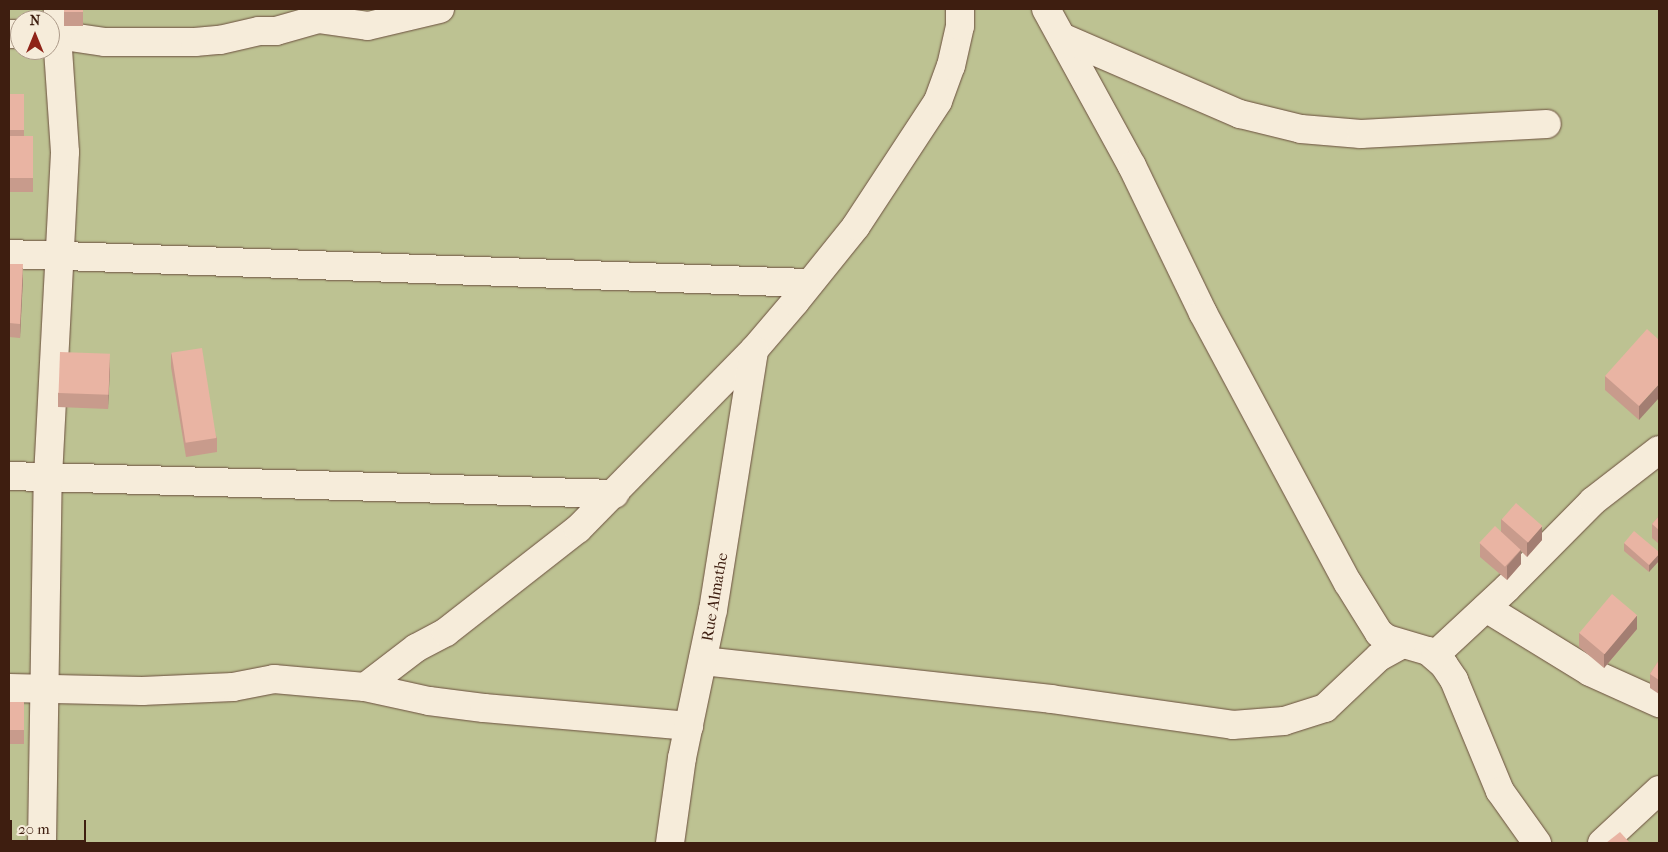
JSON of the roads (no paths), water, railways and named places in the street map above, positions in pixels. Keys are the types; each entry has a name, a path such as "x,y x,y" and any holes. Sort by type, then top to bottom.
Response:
{"street":[{"path":"60,28 106,42 195,42 220,40 259,31 276,31 318,19 368,26 440,9"},
{"path":"365,687 416,648 446,632 492,599 578,530 754,350 856,226 938,101 951,66 960,26 960,9"},
{"path":"1046,9 1064,38 1132,166 1203,313 1348,583 1379,633 1402,644 1417,646 1435,656 1454,680 1500,791 1537,843"},
{"path":"1064,38 1240,114 1301,129 1361,134 1547,124"},
{"path":"42,843 43,689 48,477 65,152 58,60"},
{"path":"9,254 808,283"},
{"name":"Rue Almathe","path":"670,843 689,726 703,661 754,350"},
{"path":"1435,656 1486,608 1592,501 1659,450"},
{"path":"9,476 615,494"},
{"path":"1486,608 1590,672 1659,703"},
{"path":"703,661 1042,698 1233,725 1284,721 1325,708 1379,657 1402,644"},
{"path":"9,688 142,691 233,687 274,679 365,687 429,701 484,708 689,726"},
{"path":"1602,843 1659,790"}]}
